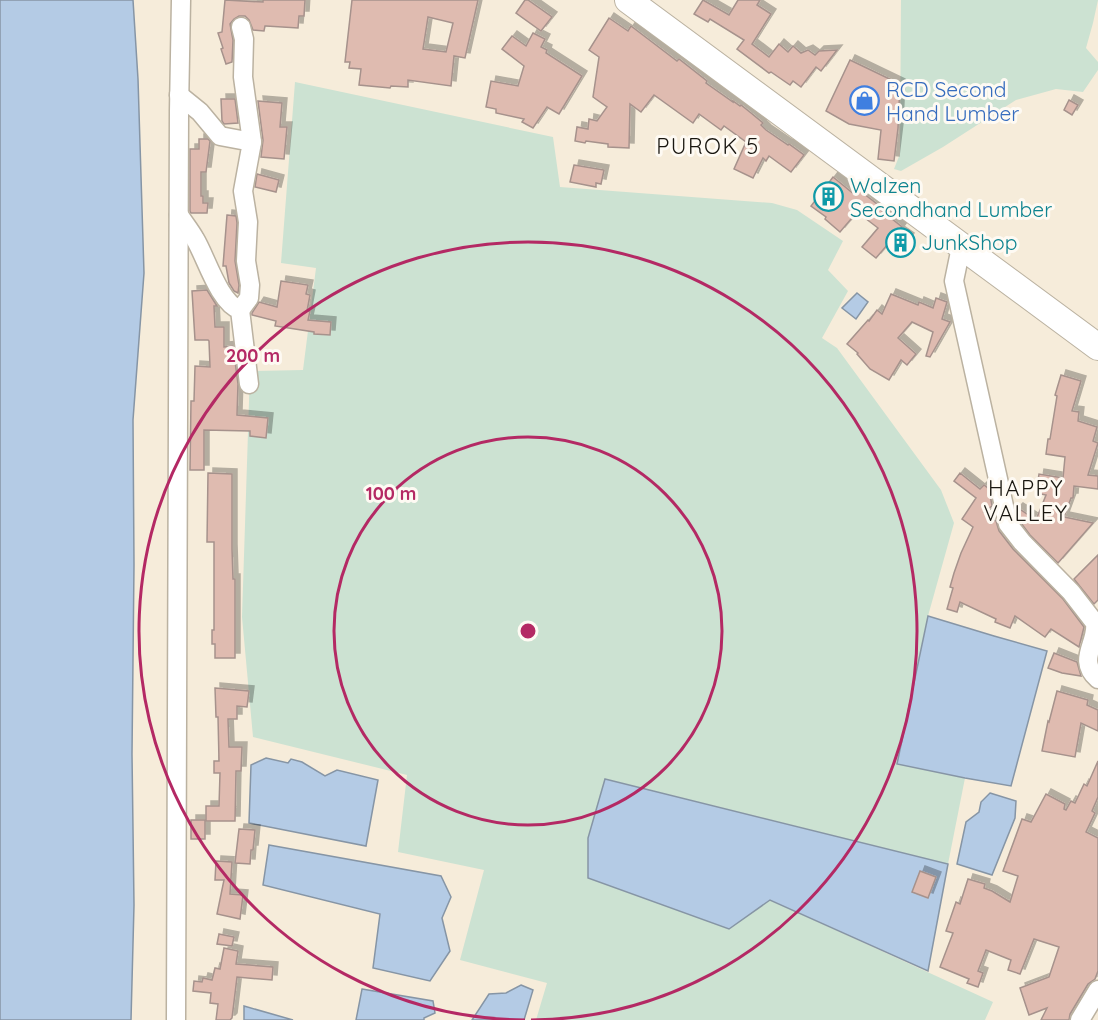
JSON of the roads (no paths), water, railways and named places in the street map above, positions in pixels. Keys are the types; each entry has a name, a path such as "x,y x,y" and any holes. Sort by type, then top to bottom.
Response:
{"highway":[{"path":"628,0 1098,347"}],"street":[{"path":"176,1020 181,0"},
{"path":"241,27 244,39 243,77 252,142 243,191 248,222 246,261 250,285 249,298 240,310 249,384"},
{"path":"179,95 200,112 220,136 252,142"},
{"path":"179,215 196,239 214,281 234,308 240,310"},
{"path":"961,247 954,281 1008,524 1022,542 1071,592 1095,623 1097,629 1089,666 1098,679"},
{"path":"1080,1020 1098,990"}],"water":[{"path":"0,0 133,0 138,79 144,273 133,420 134,905 131,1020 0,1020"},
{"path":"857,293 868,302 856,319 842,308"},
{"path":"928,616 1047,651 1011,786 897,764"},
{"path":"266,758 288,763 291,759 302,762 325,776 337,770 378,780 366,846 249,823 251,765"},
{"path":"605,779 948,864 928,971 770,900 729,929 588,878 588,838"},
{"path":"990,793 1016,801 1015,818 992,875 957,864 966,822 979,812 981,802"},
{"path":"269,845 441,876 451,897 442,918 450,951 430,981 373,968 380,914 263,885"},
{"path":"521,985 533,990 524,1020 472,1020 489,994 506,993"},
{"path":"362,989 433,1001 435,1013 424,1020 356,1020"},
{"path":"244,1006 293,1020 244,1020"}],"place":[{"name":"RCD Second Hand Lumber","path":"865,101"},
{"name":"Walzen Secondhand Lumber","path":"829,197"},
{"name":"JunkShop","path":"900,242"}],"district":[{"name":"PUROK 5","path":"708,146"},
{"name":"HAPPY VALLEY","path":"1026,500"}]}
